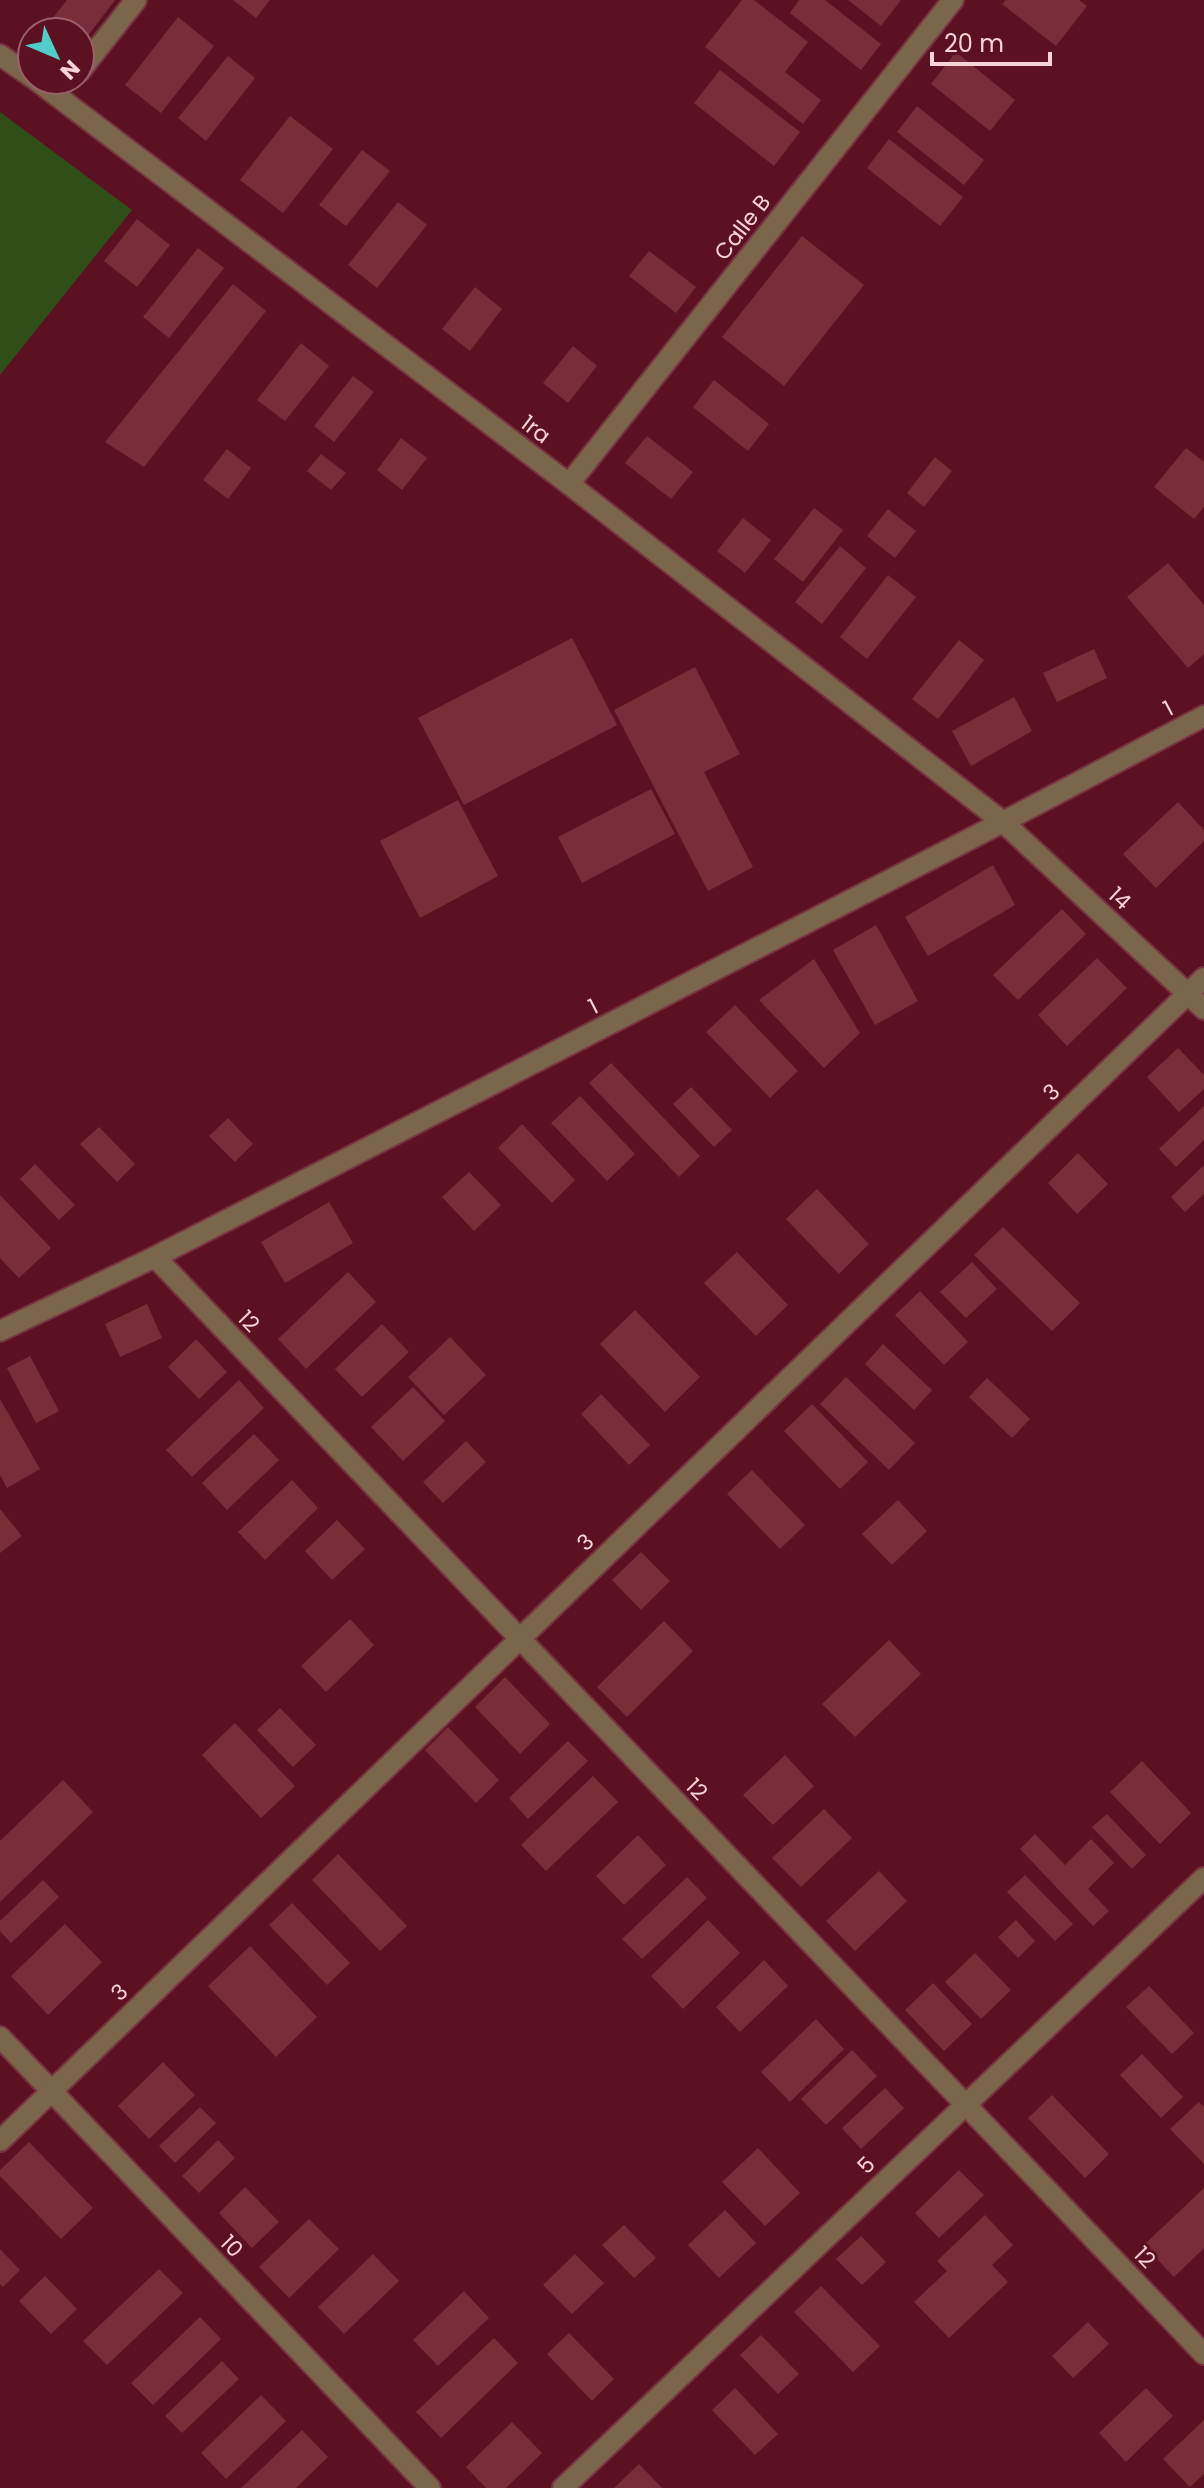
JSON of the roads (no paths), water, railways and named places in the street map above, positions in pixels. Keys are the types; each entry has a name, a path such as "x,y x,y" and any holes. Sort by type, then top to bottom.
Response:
{"street":[{"path":"96,51 136,0"},
{"name":"Calle B","path":"569,484 953,0"},
{"name":"1ra","path":"59,97 569,484 1003,822"},
{"name":"1","path":"0,1331 155,1257 1204,716"},
{"name":"14","path":"1003,822 1204,1009"},
{"name":"3","path":"0,2141 1204,978"},
{"name":"12","path":"155,1257 1204,2354"},
{"name":"5","path":"563,2488 1204,1878"},
{"name":"10","path":"0,2037 430,2488"}]}
